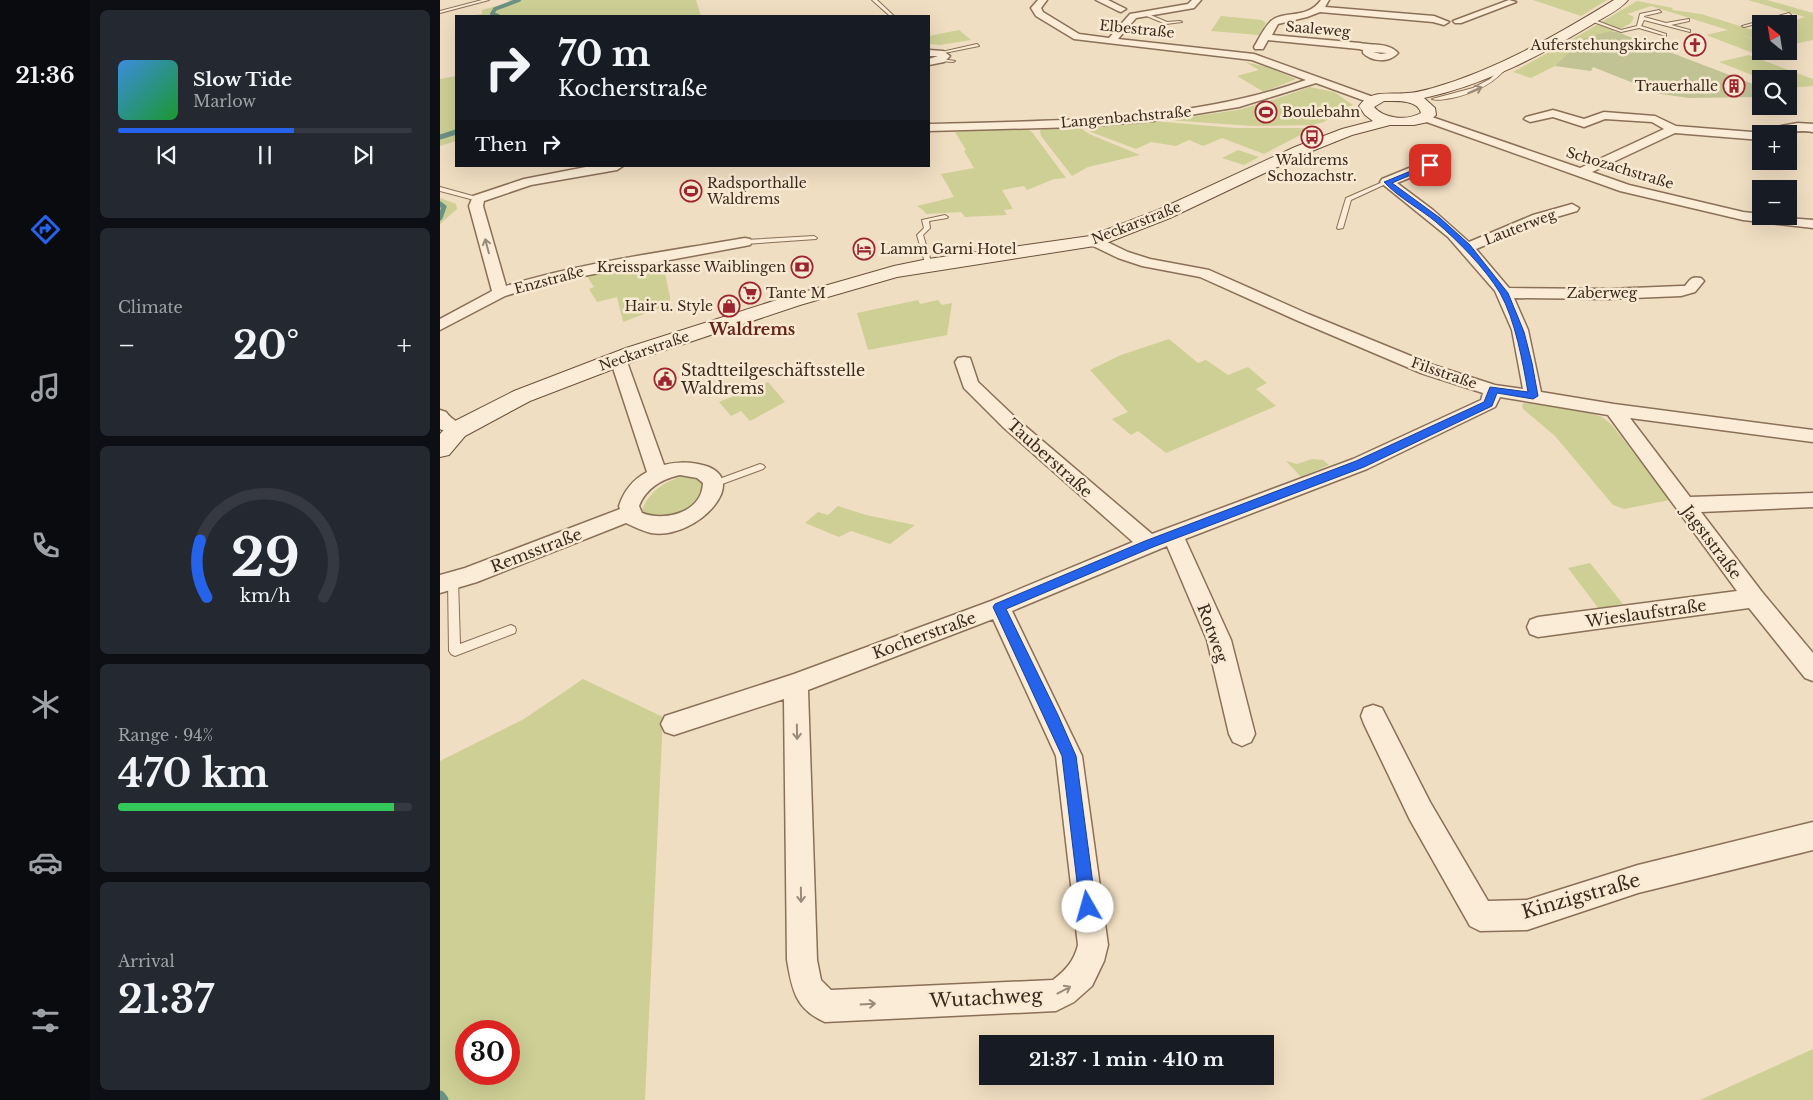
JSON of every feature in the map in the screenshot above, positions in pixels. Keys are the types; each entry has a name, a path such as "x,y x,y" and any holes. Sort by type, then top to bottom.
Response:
{"street":[{"name":"Elbestraße","path":"1043,0 1036,8 1037,11 1065,31 1077,37 1254,56 1318,79 1370,106"},
{"path":"1100,0 1126,7 1133,16"},
{"path":"1111,42 1133,16 1191,6 1197,0"},
{"path":"1432,104 1406,98 1388,97 1370,106 1389,120 1410,122 1432,104 1590,20 1622,0"},
{"path":"1254,56 1275,22 1314,13 1323,4 1434,19 1449,26 1512,2"},
{"name":"Saaleweg","path":"1264,37 1360,46 1370,49 1393,49"},
{"name":"Langenbachstraße","path":"930,128 1111,122 1161,117 1229,106 1318,79"},
{"path":"1406,98 1422,104 1432,104"},
{"name":"Schozachstraße","path":"1432,104 1579,173 1625,188 1743,216 1813,224"},
{"name":"Neckarstraße","path":"1346,132 1370,106"},
{"path":"1530,119 1552,112 1584,123 1604,115 1655,119 1673,129 1752,135"},
{"name":"Neckarstraße","path":"440,449 448,423 618,359 847,284 928,265 1094,241 1164,214 1272,163 1346,132 1389,120"},
{"path":"1797,126 1813,128"},
{"path":"1579,173 1673,129"},
{"path":"1387,182 1419,169 1442,163"},
{"path":"500,293 476,206 478,199 496,190 526,181 611,167"},
{"path":"1387,182 1437,219 1468,247 1504,293 1517,326 1528,363 1533,396"},
{"name":"Lauterweg","path":"1468,247 1538,218 1572,208"},
{"name":"Filsstraße","path":"1094,241 1123,255 1147,263 1204,273 1302,317 1427,369 1493,390 1614,410 1813,436"},
{"name":"Enzstraße","path":"440,326 500,293 547,278 745,242"},
{"name":"Zaberweg","path":"1504,293 1608,294 1681,291 1690,288 1696,281"},
{"path":"618,359 634,411 651,447 657,475"},
{"name":"Tauberstraße","path":"964,362 970,384 1149,544"},
{"name":"Kocherstraße","path":"674,724 796,684 999,607 1172,535 1360,464 1489,403 1493,390"},
{"name":"Jagststraße","path":"1614,410 1754,598 1813,671"},
{"path":"680,468 693,469 703,471 714,484 711,497 700,511 675,523 648,525 634,518 631,513 629,506 635,493 641,486 657,475 680,468"},
{"path":"1684,505 1813,500"},
{"name":"Remsstraße","path":"446,582 556,543 631,513"},
{"name":"Rotweg","path":"1172,535 1219,640 1242,734"},
{"name":"Wieslaufstraße","path":"1538,627 1754,598"},
{"name":"Wutachweg","path":"796,684 802,960 807,988 824,1006 1056,995 1072,986 1090,960 1093,945 1069,756 999,607"},
{"name":"Kinzigstraße","path":"1373,716 1420,811 1480,916 1527,915 1638,879 1813,836"}],"lane":[{"path":"440,12 487,0"},
{"path":"874,0 891,15"},
{"path":"1660,0 1666,0"},
{"path":"1639,27 1642,15 1660,11"},
{"path":"1146,14 1166,24 1180,22"},
{"path":"1744,26 1789,14"},
{"path":"1642,18 1688,31"},
{"path":"1590,20 1621,31 1639,27 1664,36"},
{"path":"1667,24 1687,20"},
{"path":"937,55 977,46"},
{"path":"937,55 953,61"},
{"path":"1340,228 1348,199 1387,182"},
{"path":"440,189 478,199"},
{"path":"928,265 920,234 927,228 926,220 945,217"},
{"name":"Enzstraße","path":"745,242 814,238"},
{"path":"714,484 760,467"},
{"path":"446,582 455,651 511,630"}],"green space":[{"path":"508,0 696,0 701,15 474,15 482,14 482,10 511,2"},
{"path":"1533,0 1607,0 1581,16"},
{"path":"1748,0 1767,0 1813,13 1813,40 1798,43 1798,19 1805,17"},
{"path":"1637,1 1673,8 1672,10 1701,14 1752,30 1752,38 1742,35 1752,39 1752,53 1706,35 1728,30 1651,6 1627,14 1634,17 1631,23 1620,29 1584,39 1555,66 1531,78 1513,72"},
{"path":"1221,16 1262,20 1266,23 1259,35 1211,31"},
{"path":"959,30 971,40 940,45 930,44 930,36"},
{"path":"1611,31 1617,32 1752,84 1752,97 1689,98 1661,94 1593,67 1591,71 1555,66 1584,38"},
{"path":"1749,55 1752,56 1752,60 1762,60 1789,70 1752,70 1752,75 1719,62"},
{"path":"1245,62 1267,67 1296,79 1264,92 1237,76 1259,70"},
{"path":"1797,73 1813,79 1813,86 1797,87"},
{"path":"455,76 455,141 440,146 440,79"},
{"path":"1310,87 1334,92 1353,105 1342,109 1324,122 1312,125 1252,126 1168,120 1238,110"},
{"path":"1153,121 1235,128 1304,128 1308,131 1264,154 1222,138 1203,146 1189,140 1176,146 1151,142 1136,149 1091,132 1085,127"},
{"path":"1078,126 1089,134 1140,155 1088,167 1072,176 1041,136 1040,131 1042,128"},
{"path":"1027,128 1066,178 1054,179 1027,190 1024,186 1002,190 1013,209 1004,210 1007,215 965,217 961,212 926,214 917,206 954,197 941,174 974,168 955,132"},
{"path":"1238,150 1259,157 1244,165 1222,158"},
{"path":"440,198 456,204 457,209 440,224"},
{"path":"655,261 663,264 670,301 665,306 623,322 617,297 597,302 589,289 594,287 584,272"},
{"path":"918,300 920,304 938,300 942,305 952,303 947,335 868,350 857,313"},
{"path":"1169,339 1198,363 1206,360 1228,375 1248,367 1267,383 1256,389 1276,406 1166,453 1138,431 1131,435 1112,419 1128,412 1090,370 1121,355"},
{"path":"768,382 785,402 750,421 741,411 731,416 719,402"},
{"path":"1524,403 1587,411 1602,417 1612,425 1670,500 1624,509 1613,505 1555,436 1523,409 1522,405"},
{"path":"1312,459 1323,460 1329,465 1301,477 1286,461 1297,464"},
{"path":"698,473 707,487 694,505 668,520 641,513 649,497 663,485 671,480"},
{"path":"838,506 866,515 915,525 890,544 851,531 839,537 805,523 818,512 828,515"},
{"path":"1590,563 1623,604 1599,609 1568,568"},
{"path":"583,679 663,717 645,1100 440,1100 440,761 524,719"},
{"path":"1813,1049 1813,1100 1700,1100"}],"waterway":[{"path":"495,15 492,14 495,9 519,0"},
{"path":"440,137 455,132"},
{"path":"440,204 444,207 440,218"},
{"path":"440,1096 443,1100"}],"place":[{"name":"Auferstehungskirche","path":"1695,45"},
{"name":"Trauerhalle","path":"1734,86"},
{"name":"Boulebahn","path":"1266,112"},
{"name":"Waldrems Schozachstr.","path":"1312,137"},
{"name":"Radsporthalle Waldrems","path":"691,191"},
{"name":"Lamm Garni Hotel","path":"864,249"},
{"name":"Kreissparkasse Waiblingen","path":"802,267"},
{"name":"Tante M","path":"750,293"},
{"name":"Hair u. Style","path":"729,306"},
{"name":"Stadtteilgeschäftsstelle Waldrems","path":"665,379"}],"district":[{"name":"Waldrems","path":"752,329"}],"route":[{"path":"1088,907 1069,756 999,607 1149,544 1360,464 1489,403 1493,390 1533,396 1528,363 1515,317 1504,293 1468,247 1437,219 1387,182 1430,165"}]}
